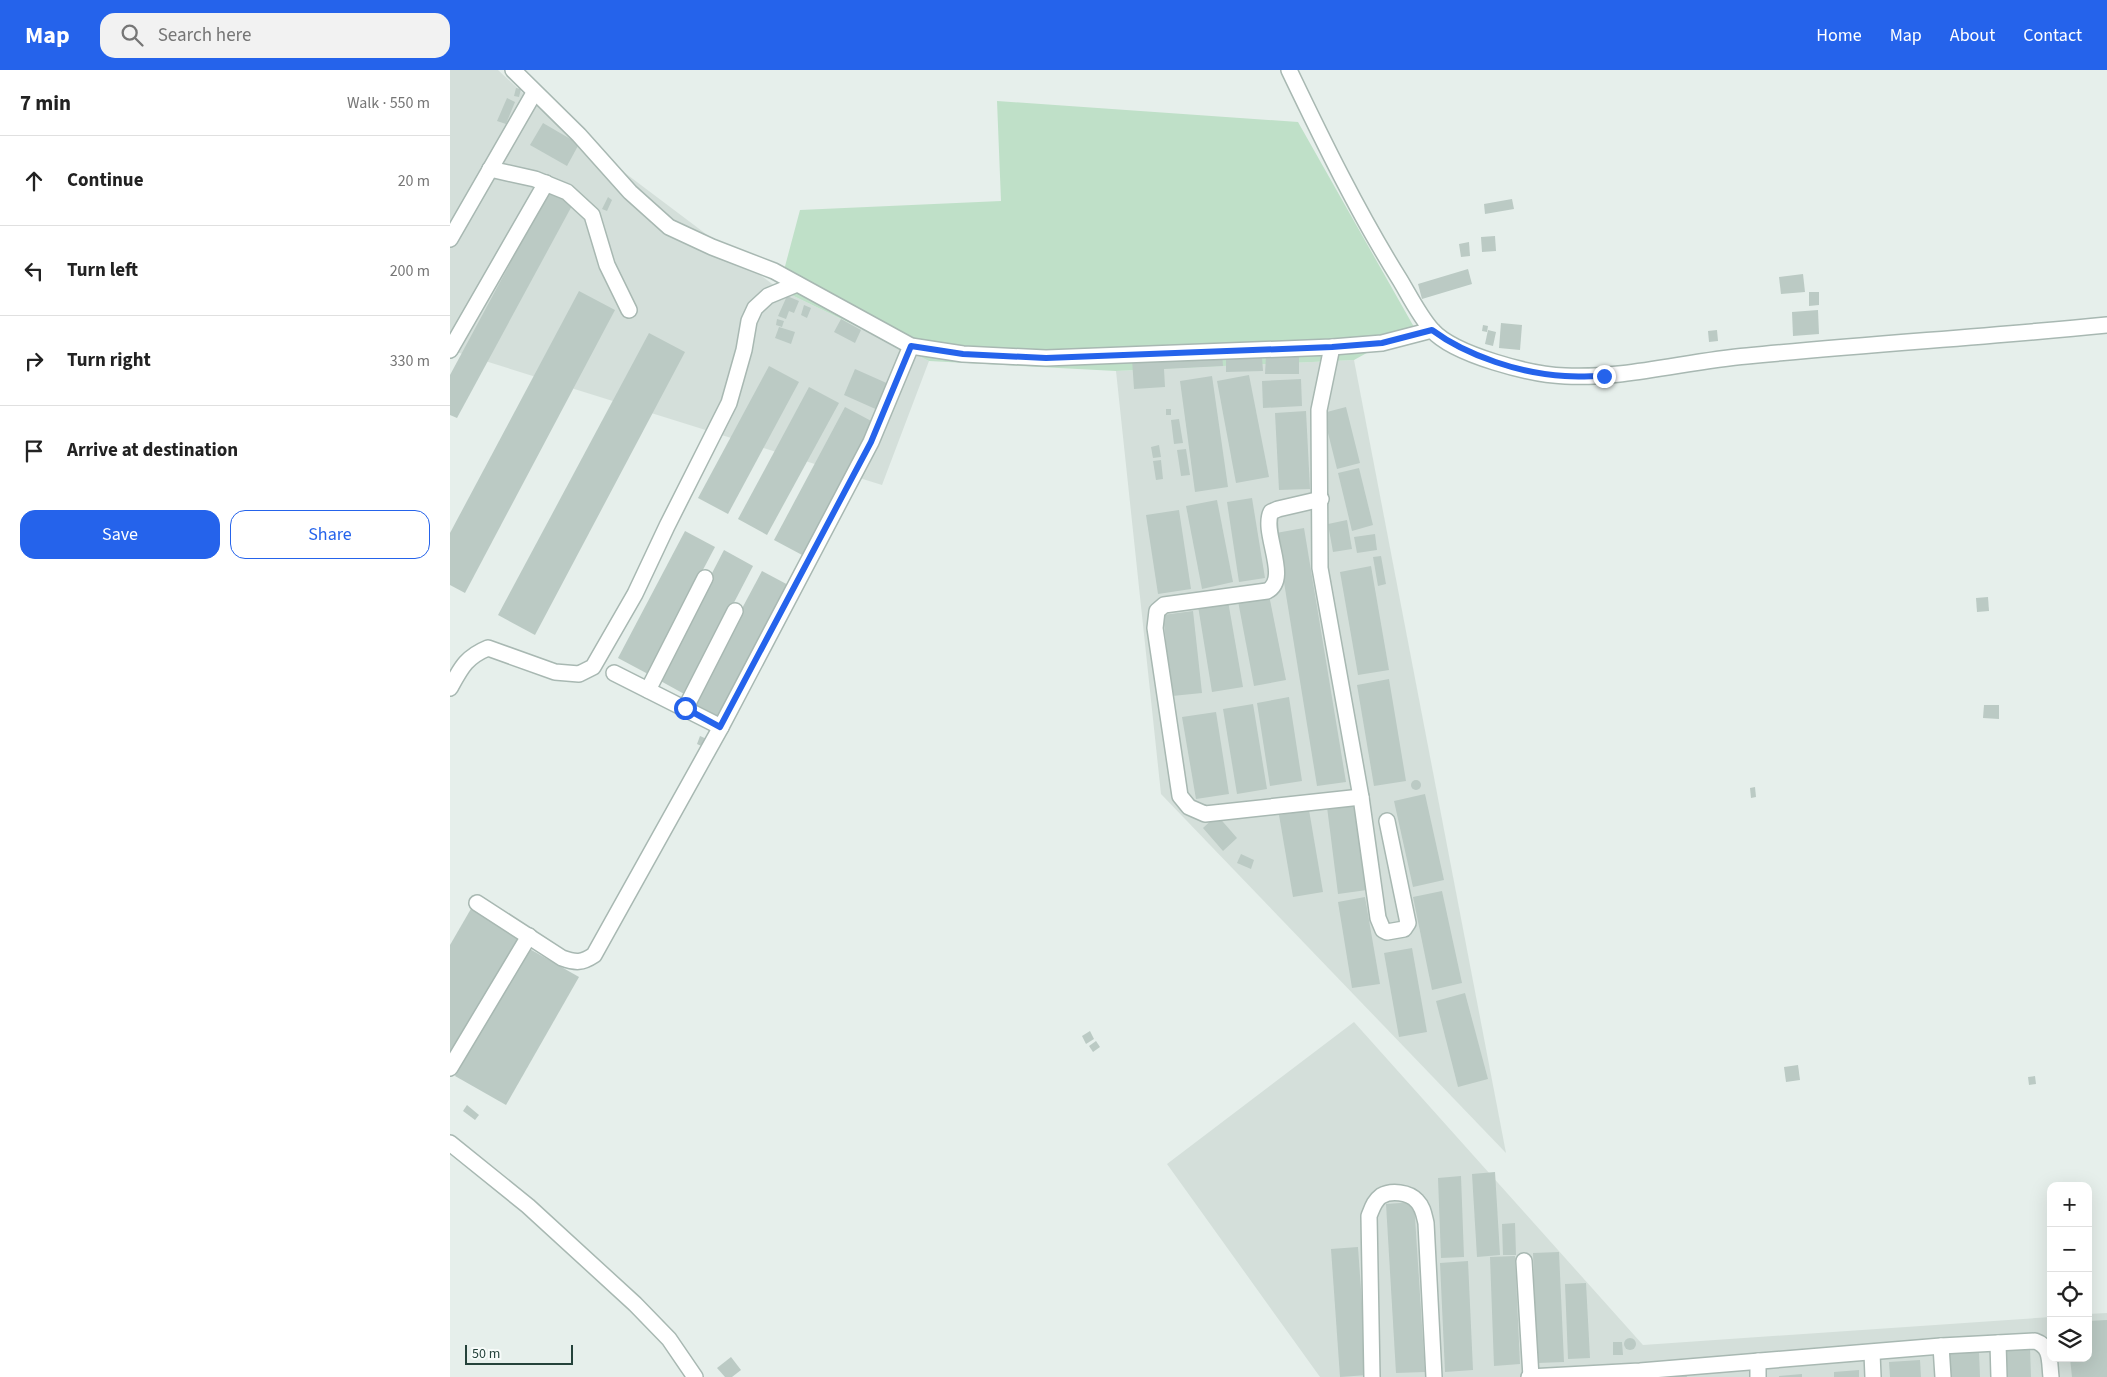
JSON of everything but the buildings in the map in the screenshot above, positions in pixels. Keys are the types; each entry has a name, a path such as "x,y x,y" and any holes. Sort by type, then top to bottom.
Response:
{"street":[{"path":"512,70 579,135 630,192 669,227 712,247 774,271 911,346 963,354 1046,358 1332,347 1382,343 1432,330"},
{"path":"1289,70 1326,148 1380,248 1432,330 1445,340 1472,354 1530,372 1564,376 1604,376 1744,356 1988,337 2107,325"},
{"path":"450,238 534,93"},
{"path":"490,169 536,179 567,192 592,215 607,265 630,310"},
{"path":"450,349 546,183"},
{"path":"450,688 462,666 474,654 488,648 555,672 579,674 593,666 635,594 671,517 729,403 744,350 749,321 755,308 768,296 797,284"},
{"path":"477,903 562,958 574,963 584,962 594,955 720,727 871,442 911,346"},
{"path":"1332,347 1319,410 1320,568 1361,797 1378,918 1383,930 1388,932 1404,929 1408,923 1387,821"},
{"path":"1321,499 1271,512 1270,529 1277,574 1274,588 1164,605 1157,610 1155,628 1180,796 1189,807 1205,814 1361,797"},
{"path":"648,690 705,578"},
{"path":"685,708 735,611"},
{"path":"614,673 720,727"},
{"path":"450,1068 529,936"},
{"path":"450,1143 528,1206 635,1304 669,1339 694,1377"},
{"path":"1372,1377 1369,1216 1373,1205 1381,1196 1395,1192 1406,1194 1417,1200 1426,1222 1434,1377"},
{"path":"1524,1261 1534,1377 1699,1371 1758,1361 1941,1346 2035,1341 2047,1348 2051,1377"},
{"path":"1998,1343 1999,1377"},
{"path":"1941,1346 1943,1377"},
{"path":"1872,1353 1873,1377"},
{"path":"1758,1361 1758,1377"}],"shaded area":[{"path":"450,70 498,70 540,109 779,289 929,361 882,485 450,350"},
{"path":"1354,360 1506,1153 1161,794 1116,371"},
{"path":"1354,1022 1643,1345 2047,1317 2047,1362 2092,1362 2092,1314 2107,1313 2107,1377 1320,1377 1167,1164"}],"green space":[{"path":"997,101 1298,122 1414,327 1354,360 1116,371 929,361 779,289 800,210 1001,201"}],"route":[{"path":"685,708 720,727 871,442 911,346 963,354 1046,358 1332,347 1382,343 1432,330 1445,340 1472,354 1530,372 1564,376 1604,376"}]}
